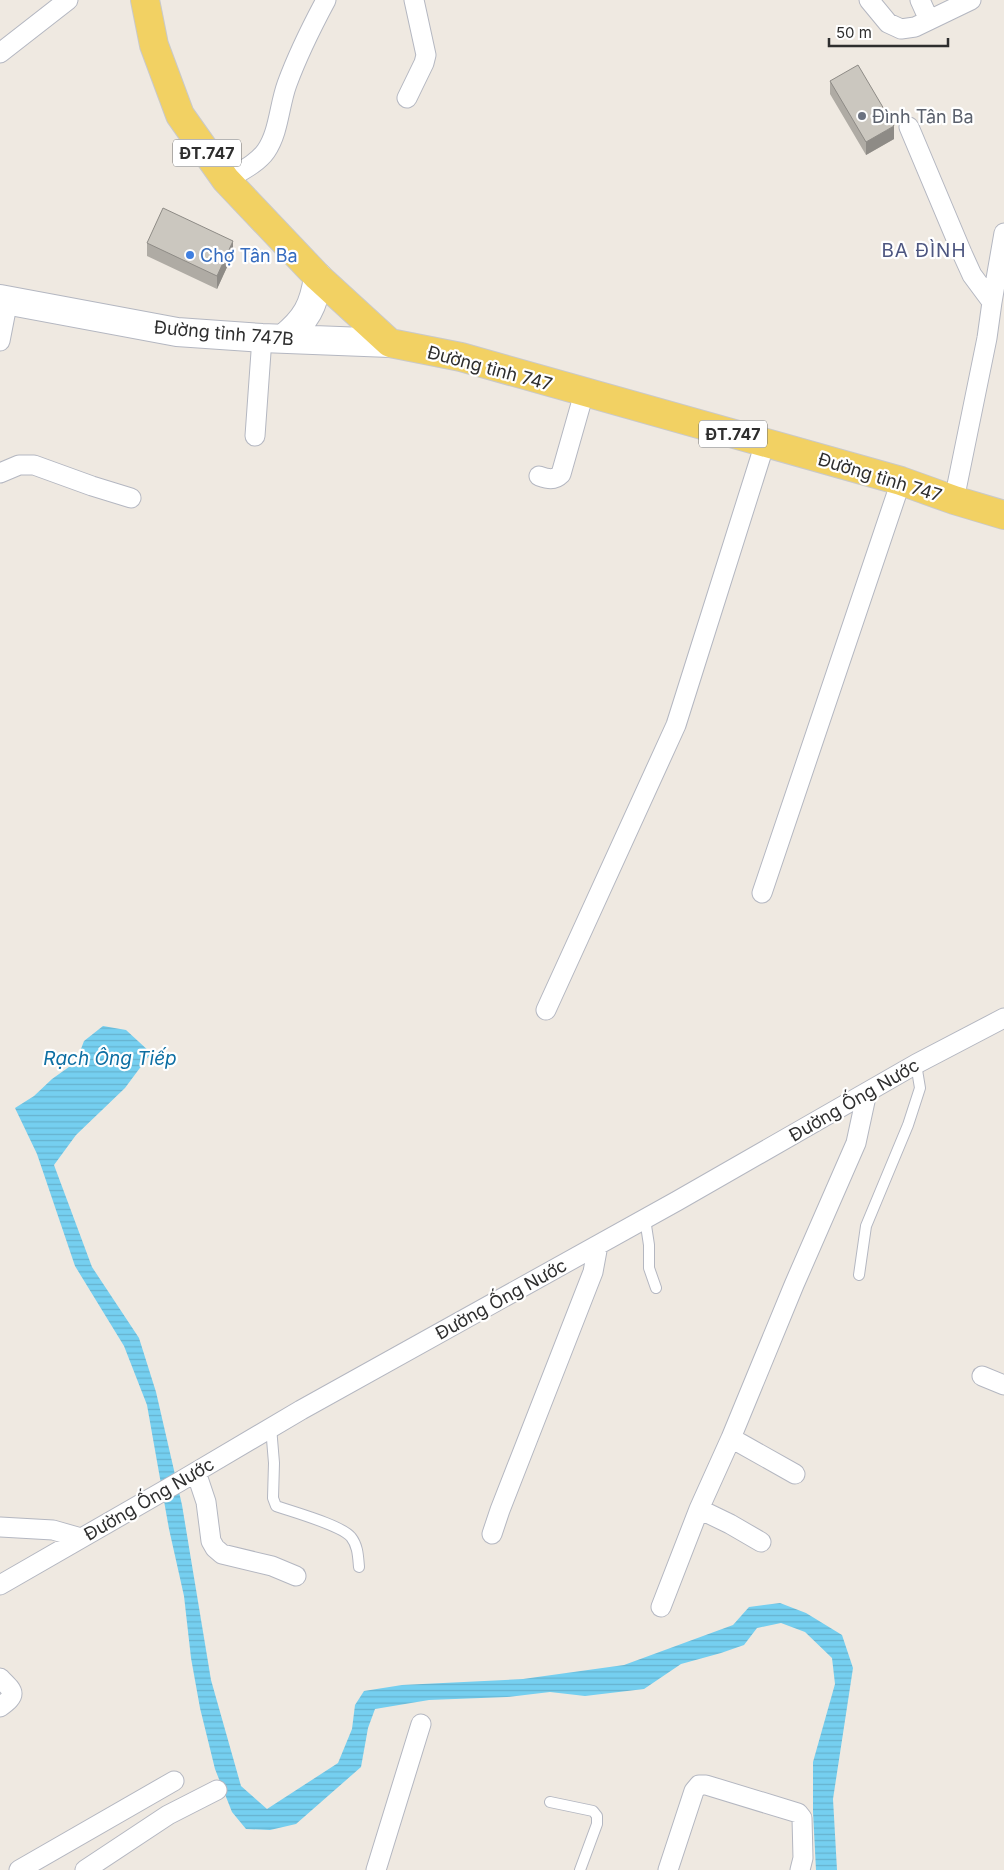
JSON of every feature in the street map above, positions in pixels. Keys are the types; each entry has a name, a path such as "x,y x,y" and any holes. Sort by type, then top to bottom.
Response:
{"main road":[{"name":"ĐT.747","path":"145,0 154,45 180,114 226,180 318,277 390,343"},
{"path":"273,338 301,323 316,291 318,277"},
{"name":"Đường tỉnh 747B","path":"4,299 177,332 390,343"},
{"name":"Đường tỉnh 747","path":"390,343 461,358 584,392 900,481 1004,515"}],"street":[{"path":"0,53 68,0"},
{"path":"226,180 255,162 266,152 274,137 286,86 303,42 326,0"},
{"path":"407,98 426,55 414,0"},
{"path":"869,0 888,23 901,29 915,27 971,0"},
{"path":"920,0 929,20"},
{"path":"909,127 972,275 992,302"},
{"path":"954,500 987,338 1004,233"},
{"path":"0,341 4,299"},
{"path":"255,436 273,338"},
{"path":"539,476 556,479 561,474 584,392"},
{"path":"546,1010 676,725 765,443"},
{"path":"0,473 18,465 34,464 92,486 131,498"},
{"path":"762,893 900,481"},
{"name":"Đường Ống Nước","path":"0,1585 154,1497 271,1427 645,1219 916,1064 1004,1018"},
{"path":"661,1607 698,1509 731,1438 794,1285 856,1143 867,1092"},
{"path":"492,1534 593,1272 598,1245"},
{"path":"982,1376 1004,1385"},
{"path":"731,1438 765,1459 795,1474"},
{"path":"196,1472 206,1502 211,1541 214,1548 222,1554 272,1566 296,1576"},
{"path":"698,1509 730,1524 761,1542"},
{"path":"0,1527 54,1530 81,1538"},
{"path":"0,1678 11,1689 12,1694 11,1699 0,1708"},
{"path":"376,1870 421,1724"},
{"path":"20,1870 174,1781"},
{"path":"668,1870 694,1791 699,1785 706,1784 798,1813 802,1818 803,1858 800,1870"},
{"path":"85,1870 168,1815 217,1790"}],"lane":[{"path":"859,1275 866,1226 908,1125 920,1088 916,1064"},
{"path":"645,1219 649,1245 649,1268 656,1288"},
{"path":"271,1427 274,1463 273,1498 276,1506 341,1529 351,1537 357,1550 359,1567"},
{"path":"550,1802 593,1811 597,1816 597,1824 580,1870"}],"water":[{"name":"Rạch Ông Tiếp","path":"103,1026 126,1030 151,1053 125,1088 76,1135 54,1165 92,1267 139,1338 156,1392 182,1505 211,1680 241,1786 267,1809 338,1763 352,1729 355,1705 364,1691 402,1685 523,1679 624,1665 733,1625 749,1607 780,1603 806,1613 842,1635 853,1668 833,1799 837,1870 816,1870 813,1812 813,1762 835,1684 832,1658 805,1632 781,1623 757,1628 744,1645 681,1664 644,1689 585,1696 550,1692 507,1697 429,1700 375,1709 368,1728 361,1767 296,1824 270,1830 246,1829 232,1812 215,1769 200,1708 191,1658 184,1596 169,1529 147,1405 124,1346 75,1266 37,1154 15,1108 34,1096 52,1079 76,1062 84,1041"}],"building":[{"name":"Đình Tân Ba","path":"858,65 894,126 866,142 830,81"},
{"name":"Chợ Tân Ba","path":"163,208 233,241 217,276 147,243"}],"place":[{"name":"Đình Tân Ba","path":"862,116"},
{"name":"Chợ Tân Ba","path":"190,255"}],"district":[{"name":"BA ĐÌNH","path":"924,250"}]}
